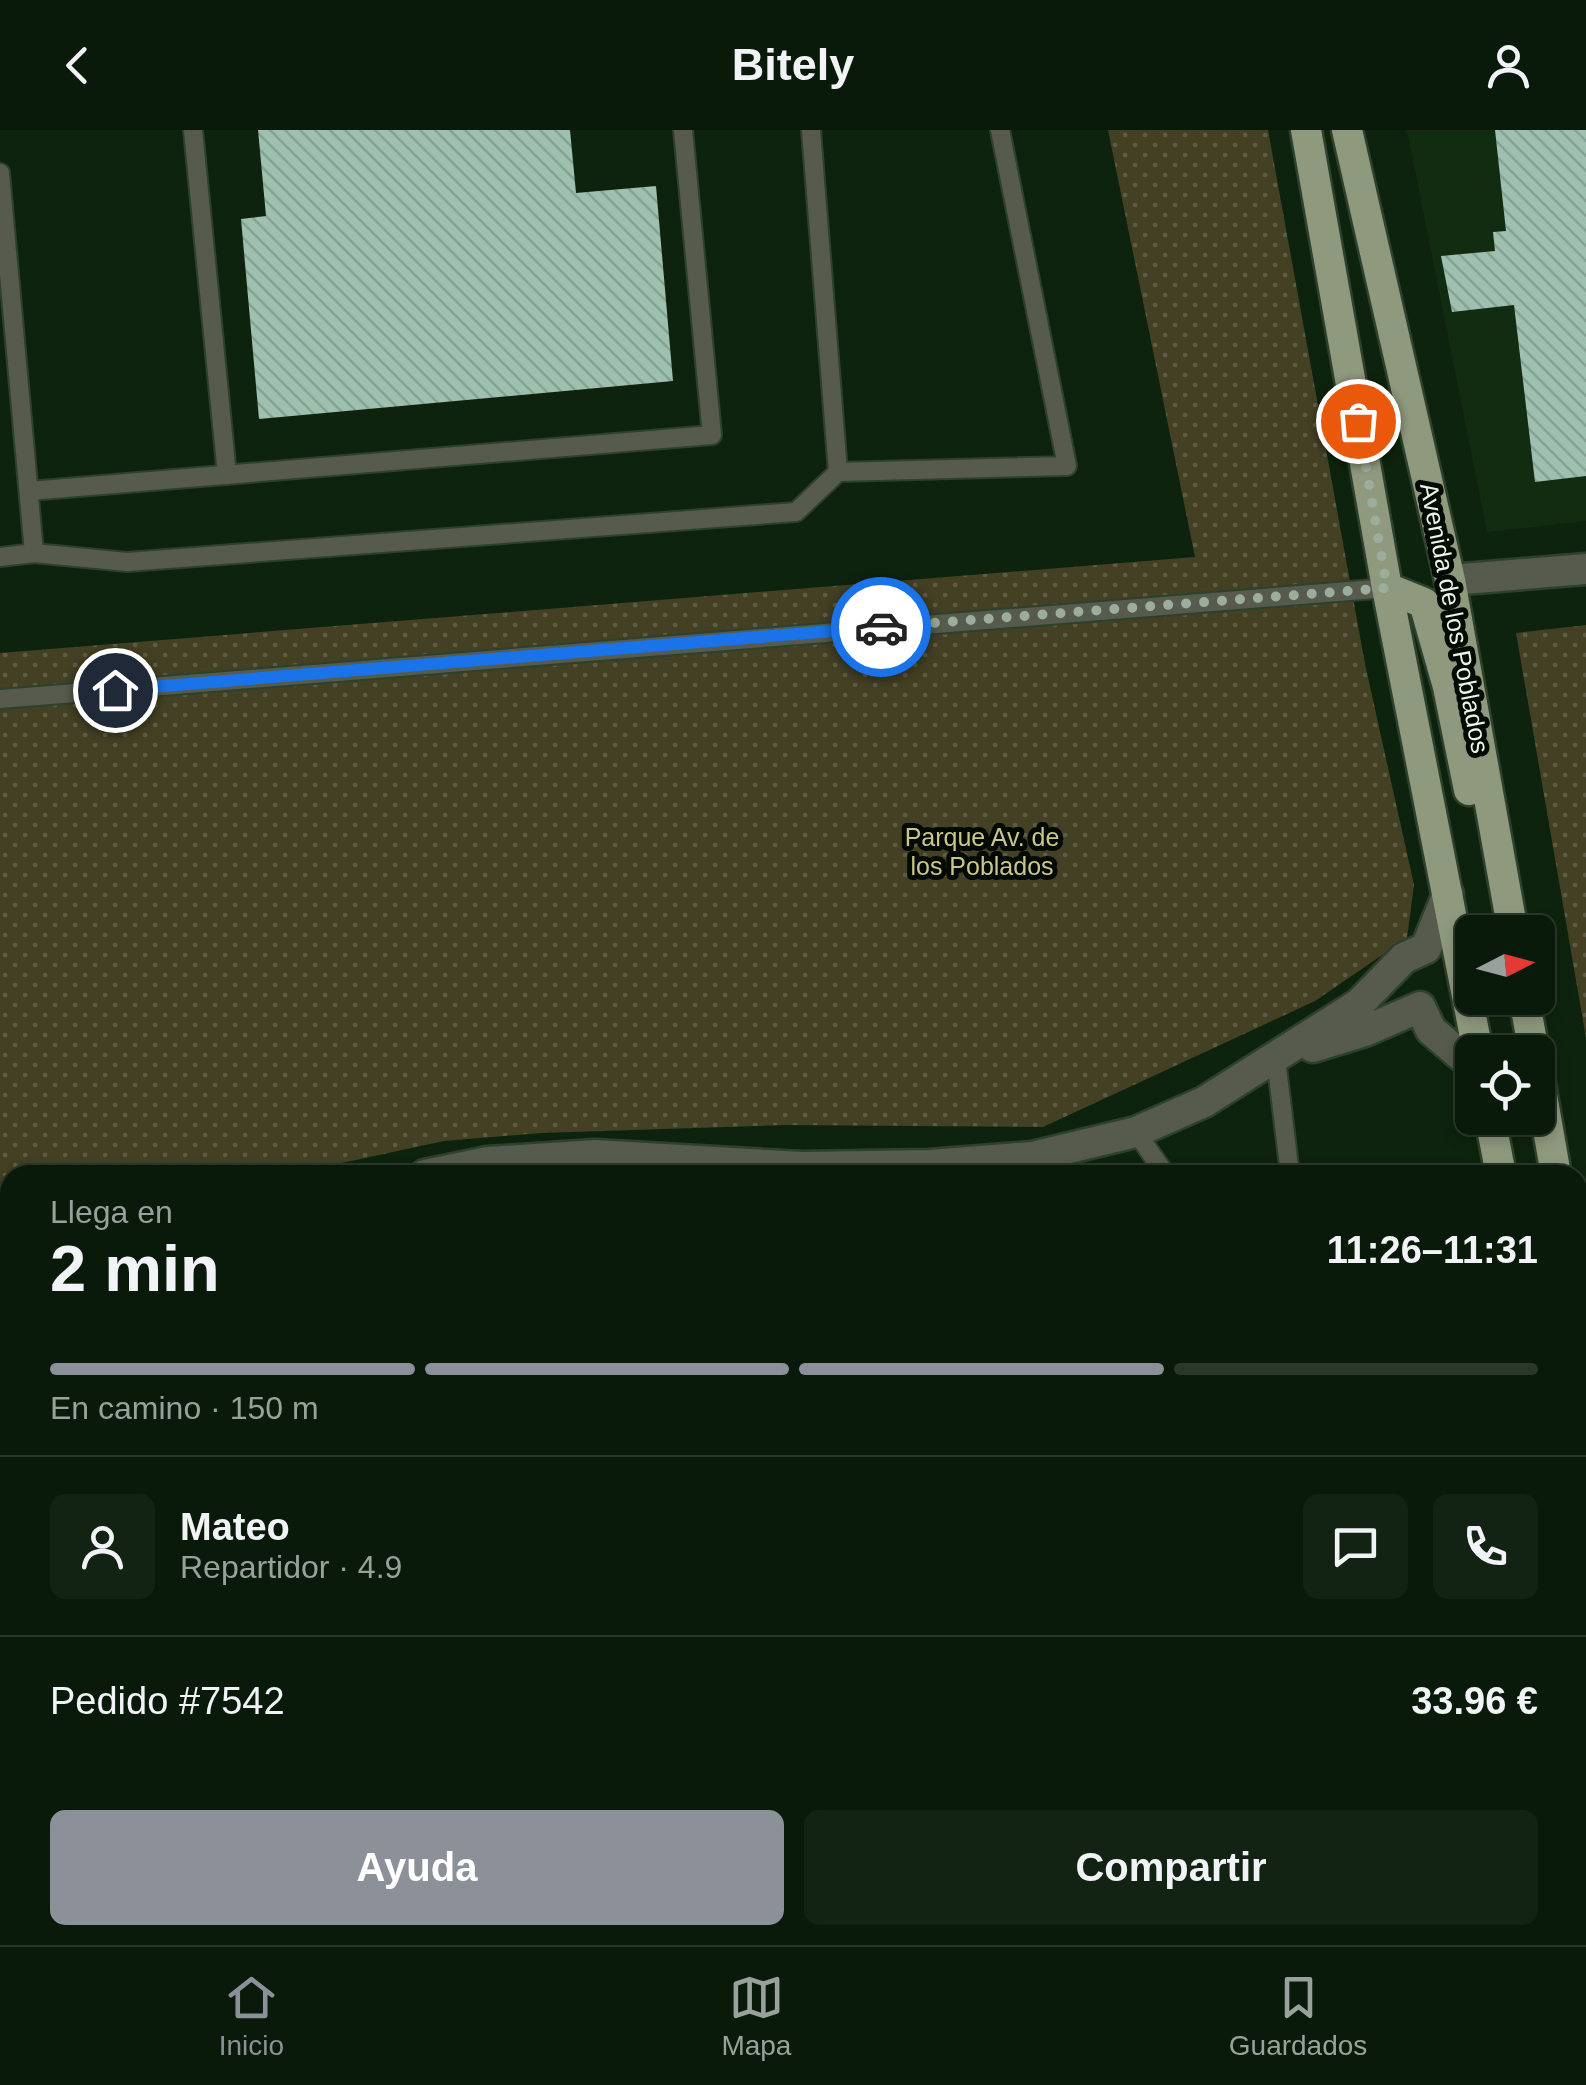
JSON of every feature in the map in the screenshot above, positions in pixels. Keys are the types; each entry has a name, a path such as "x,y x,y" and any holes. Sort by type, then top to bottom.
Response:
{"main road":[{"path":"1306,130 1387,588 1475,1035"},
{"name":"Avenida de los Poblados","path":"1347,130 1450,580 1507,915"},
{"name":"Avenida de los Poblados","path":"1387,588 1424,603 1448,688 1483,857 1504,915"},
{"path":"1493,1135 1499,1165"},
{"path":"1549,1135 1554,1165"}],"street":[{"path":"1450,580 1586,569"},
{"path":"872,1165 1032,1158 1136,1132 1204,1102 1360,1004 1404,958 1426,948 1448,894"},
{"path":"1276,1059 1364,1031 1420,1007 1430,1030 1455,1051"},
{"path":"473,1165 595,1155 768,1165"}],"lane":[{"path":"193,130 227,475"},
{"path":"28,491 712,435 683,130"},
{"path":"811,130 838,472"},
{"path":"0,557 34,554 127,562 796,512 838,472 1067,466 1000,130"},
{"path":"0,172 34,554"},
{"path":"0,699 1387,588"},
{"path":"1276,1059 1289,1165"},
{"path":"1136,1132 1159,1165"}],"shaded area":[{"path":"1407,130 1586,130 1586,521 1487,532"}],"green space":[{"name":"Parque Av. de los Poblados","path":"1108,130 1268,130 1365,664 1414,885 1407,938 1315,1001 1043,1127 784,1125 541,1133 444,1141 332,1165 0,1165 0,653 1195,557"},
{"path":"1586,625 1586,1038 1516,633"}],"building":[{"path":"258,130 570,130 576,193 656,186 673,381 259,419 241,219 266,216"},
{"path":"1495,130 1586,130 1586,476 1535,482 1514,305 1452,312 1441,256 1495,251 1493,232 1506,231"}],"way so far":[{"path":"881,627 1387,588 1358,421"}],"route":[{"path":"115,690 881,627"}]}
